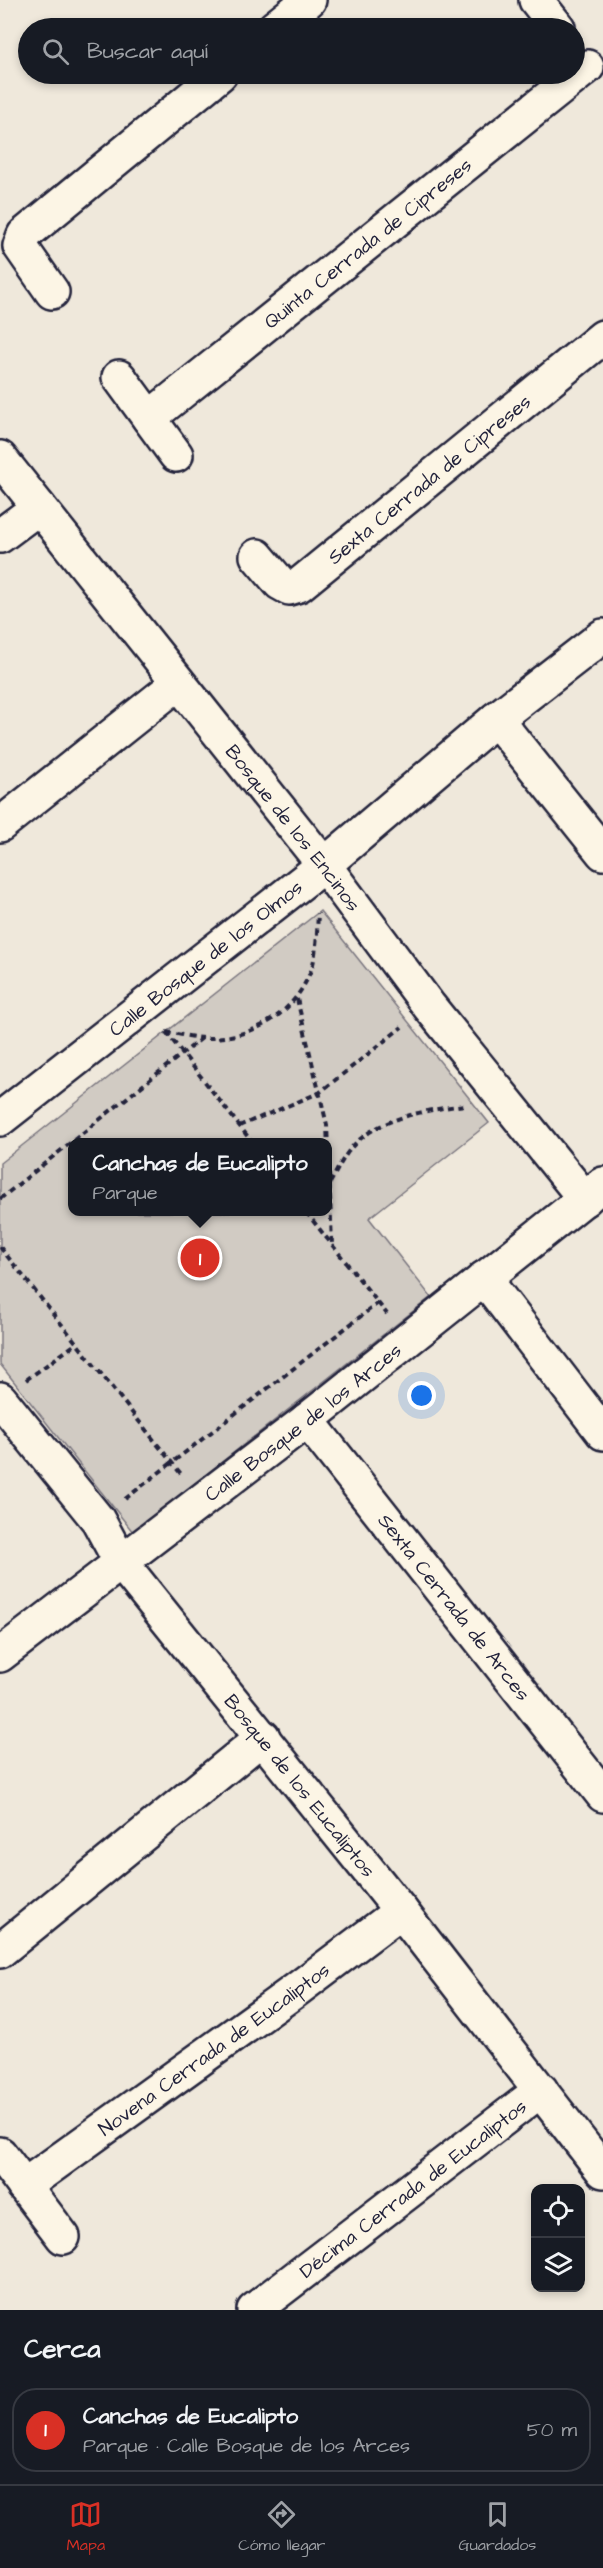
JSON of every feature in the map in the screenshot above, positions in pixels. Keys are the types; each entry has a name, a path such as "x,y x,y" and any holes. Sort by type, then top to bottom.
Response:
{"street":[{"path":"286,18 309,0"},
{"path":"536,0 550,18"},
{"path":"52,292 20,246 24,235 208,84"},
{"name":"Quinta Cerrada de Cipreses","path":"149,418 568,84"},
{"name":"Sexta Cerrada de Cipreses","path":"257,556 280,583 289,588 299,585 603,337"},
{"path":"119,377 176,455"},
{"name":"Bosque de los Encinos","path":"0,458 177,684 324,865 429,1006 506,1100 594,1192"},
{"path":"0,537 39,507"},
{"name":"Calle Bosque de los Olmos","path":"0,1119 324,865 496,719 603,636"},
{"path":"0,825 177,684"},
{"path":"496,719 603,853"},
{"name":"Calle Bosque de los Arces","path":"0,1655 307,1420 594,1192"},
{"path":"484,1278 603,1433"},
{"name":"Bosque de los Eucaliptos","path":"0,1399 98,1520 120,1561 401,1911 603,2171"},
{"name":"Sexta Cerrada de Arces","path":"307,1420 603,1795"},
{"path":"0,1951 263,1737"},
{"name":"Novena Cerrada de Eucaliptos","path":"24,2186 296,1990 401,1911"},
{"name":"Décima Cerrada de Eucaliptos","path":"254,2310 541,2090"},
{"path":"0,2154 63,2237"}],"path":[{"path":"165,1032 203,1038 241,1035 270,1023 297,999 313,963 324,865"},
{"path":"297,999 327,1125 328,1138"},
{"path":"145,1006 248,1138"},
{"path":"239,1126 319,1093 429,1006"},
{"path":"77,1138 203,1038"},
{"path":"332,1181 353,1146 383,1125 423,1110 506,1100"},
{"path":"0,1199 68,1145"},
{"path":"309,1216 408,1340"},
{"path":"331,1216 332,1244"},
{"path":"0,1247 202,1500"},
{"path":"98,1520 378,1303"},
{"path":"0,1399 77,1343"}],"shaded area":[{"path":"320,911 489,1123 369,1218 431,1297 133,1532 0,1364 0,1163"}],"place":[{"name":"Canchas de Eucalipto","path":"200,1258"}]}
